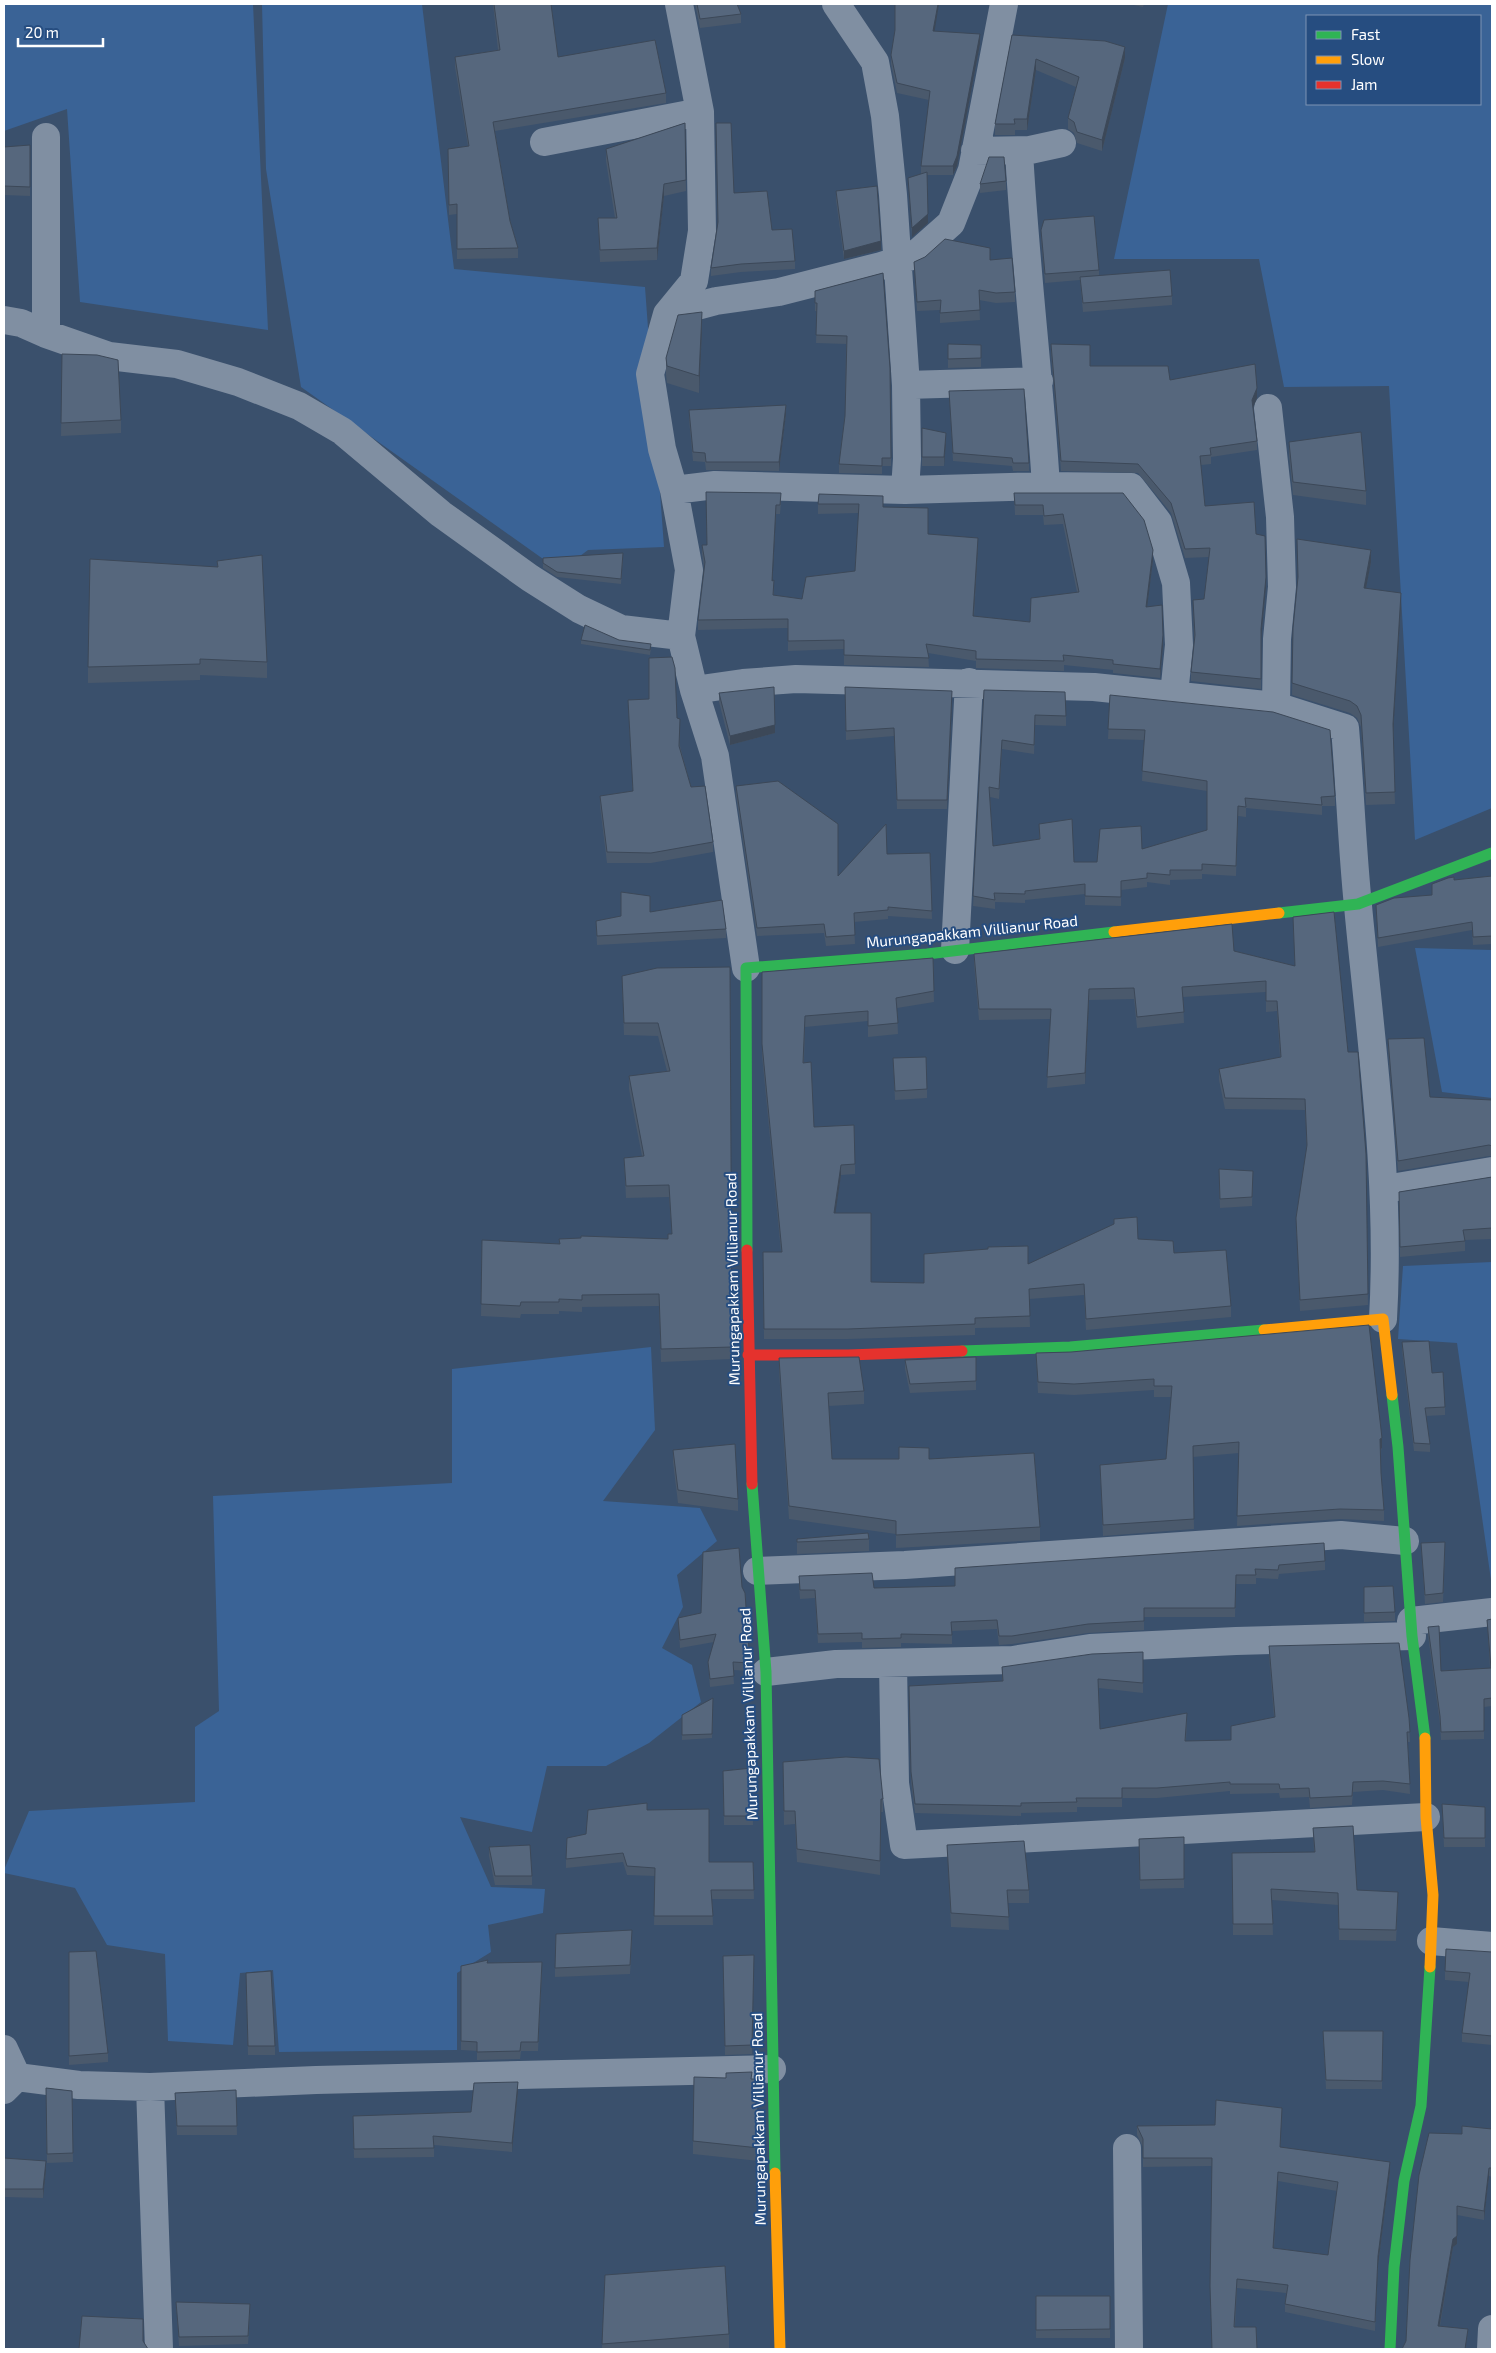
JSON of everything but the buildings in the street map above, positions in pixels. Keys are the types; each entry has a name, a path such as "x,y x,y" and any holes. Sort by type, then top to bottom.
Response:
{"main road":[{"name":"Murungapakkam Villianur Road","path":"780,2349 772,2069 766,1672 751,1472 748,1355 746,968 955,950 1358,904 1492,853"},
{"path":"748,1355 848,1356 1070,1347 1383,1318 1398,1447 1411,1628 1425,1726 1426,1817 1433,1895 1421,2106 1404,2181 1394,2267 1390,2349"}],"street":[{"path":"679,4 700,112 702,231 694,282 667,314 650,374 662,448 674,490 689,570 681,636 694,690 715,756 746,968"},
{"path":"836,4 875,62 885,116 893,195 896,261 906,385 907,459 904,490"},
{"path":"667,314 716,301 779,292 896,261 915,254 951,223 972,170 1004,4"},
{"path":"544,142 700,112"},
{"path":"46,137 46,334"},
{"path":"976,151 1019,151 1062,143"},
{"path":"1019,151 1046,486"},
{"path":"4,320 21,323 46,334 109,356 177,364 238,382 299,406 342,431 441,514 530,578 579,608 621,629 681,636"},
{"path":"906,385 1039,381"},
{"path":"1268,408 1280,517 1282,586 1277,639 1276,706"},
{"path":"674,490 715,485 904,490 1046,486 1131,487 1158,522 1176,583 1179,645 1174,695"},
{"path":"694,690 743,683 796,679 969,682 1094,687 1276,706 1345,728 1358,904 1385,1189 1387,1259 1383,1318"},
{"path":"955,950 969,682"},
{"path":"1385,1189 1492,1171"},
{"path":"757,1571 905,1565 1342,1535 1405,1541"},
{"path":"766,1672 836,1664 1013,1660 1090,1648 1236,1641 1411,1628 1492,1612"},
{"path":"893,1662 895,1783 904,1846 1426,1817"},
{"path":"1431,1941 1492,1946"},
{"path":"4,2049 10,2083 150,2087 316,2080 772,2069"},
{"path":"150,2087 159,2349"},
{"path":"1127,2148 1129,2349"},
{"path":"1491,2349 1492,2329"}],"shaded area":[{"path":"4,4 253,4 268,330 80,302 67,109 4,131"},
{"path":"262,4 422,4 454,269 645,287 664,547 588,550 560,571 301,387 266,169"},
{"path":"1168,4 1492,4 1492,808 1415,840 1389,386 1284,387 1259,259 1114,259"},
{"path":"1415,948 1492,950 1492,1098 1442,1092"},
{"path":"1492,1262 1492,1587 1457,1343 1398,1339 1403,1266"},
{"path":"651,1347 655,1430 603,1501 700,1508 717,1541 677,1575 683,1607 662,1648 692,1665 701,1702 649,1743 606,1766 547,1766 532,1832 460,1817 491,1887 545,1889 543,1913 488,1925 491,1952 457,1973 457,2050 279,2052 273,1970 240,1973 233,2045 168,2041 165,1954 107,1945 75,1888 4,1873 4,1870 29,1811 195,1802 195,1727 219,1711 213,1496 452,1483 452,1369"}],"traffic: fast":[{"path":"1279,913 1358,904 1492,853"},
{"path":"747,1250 746,968 927,954 1114,932"},
{"path":"962,1351 1070,1347 1264,1330"},
{"path":"1392,1395 1398,1447 1412,1636 1425,1738"},
{"path":"752,1484 766,1672 775,2173"},
{"path":"1390,2349 1394,2267 1404,2181 1421,2106 1430,1967"}],"traffic: slow":[{"path":"1114,932 1279,913"},
{"path":"1264,1330 1383,1319 1392,1395"},
{"path":"1425,1738 1426,1817 1433,1895 1430,1967"},
{"path":"775,2173 780,2349"}],"traffic: jam":[{"path":"747,1250 752,1484"},
{"path":"748,1355 848,1355 962,1351"}]}
